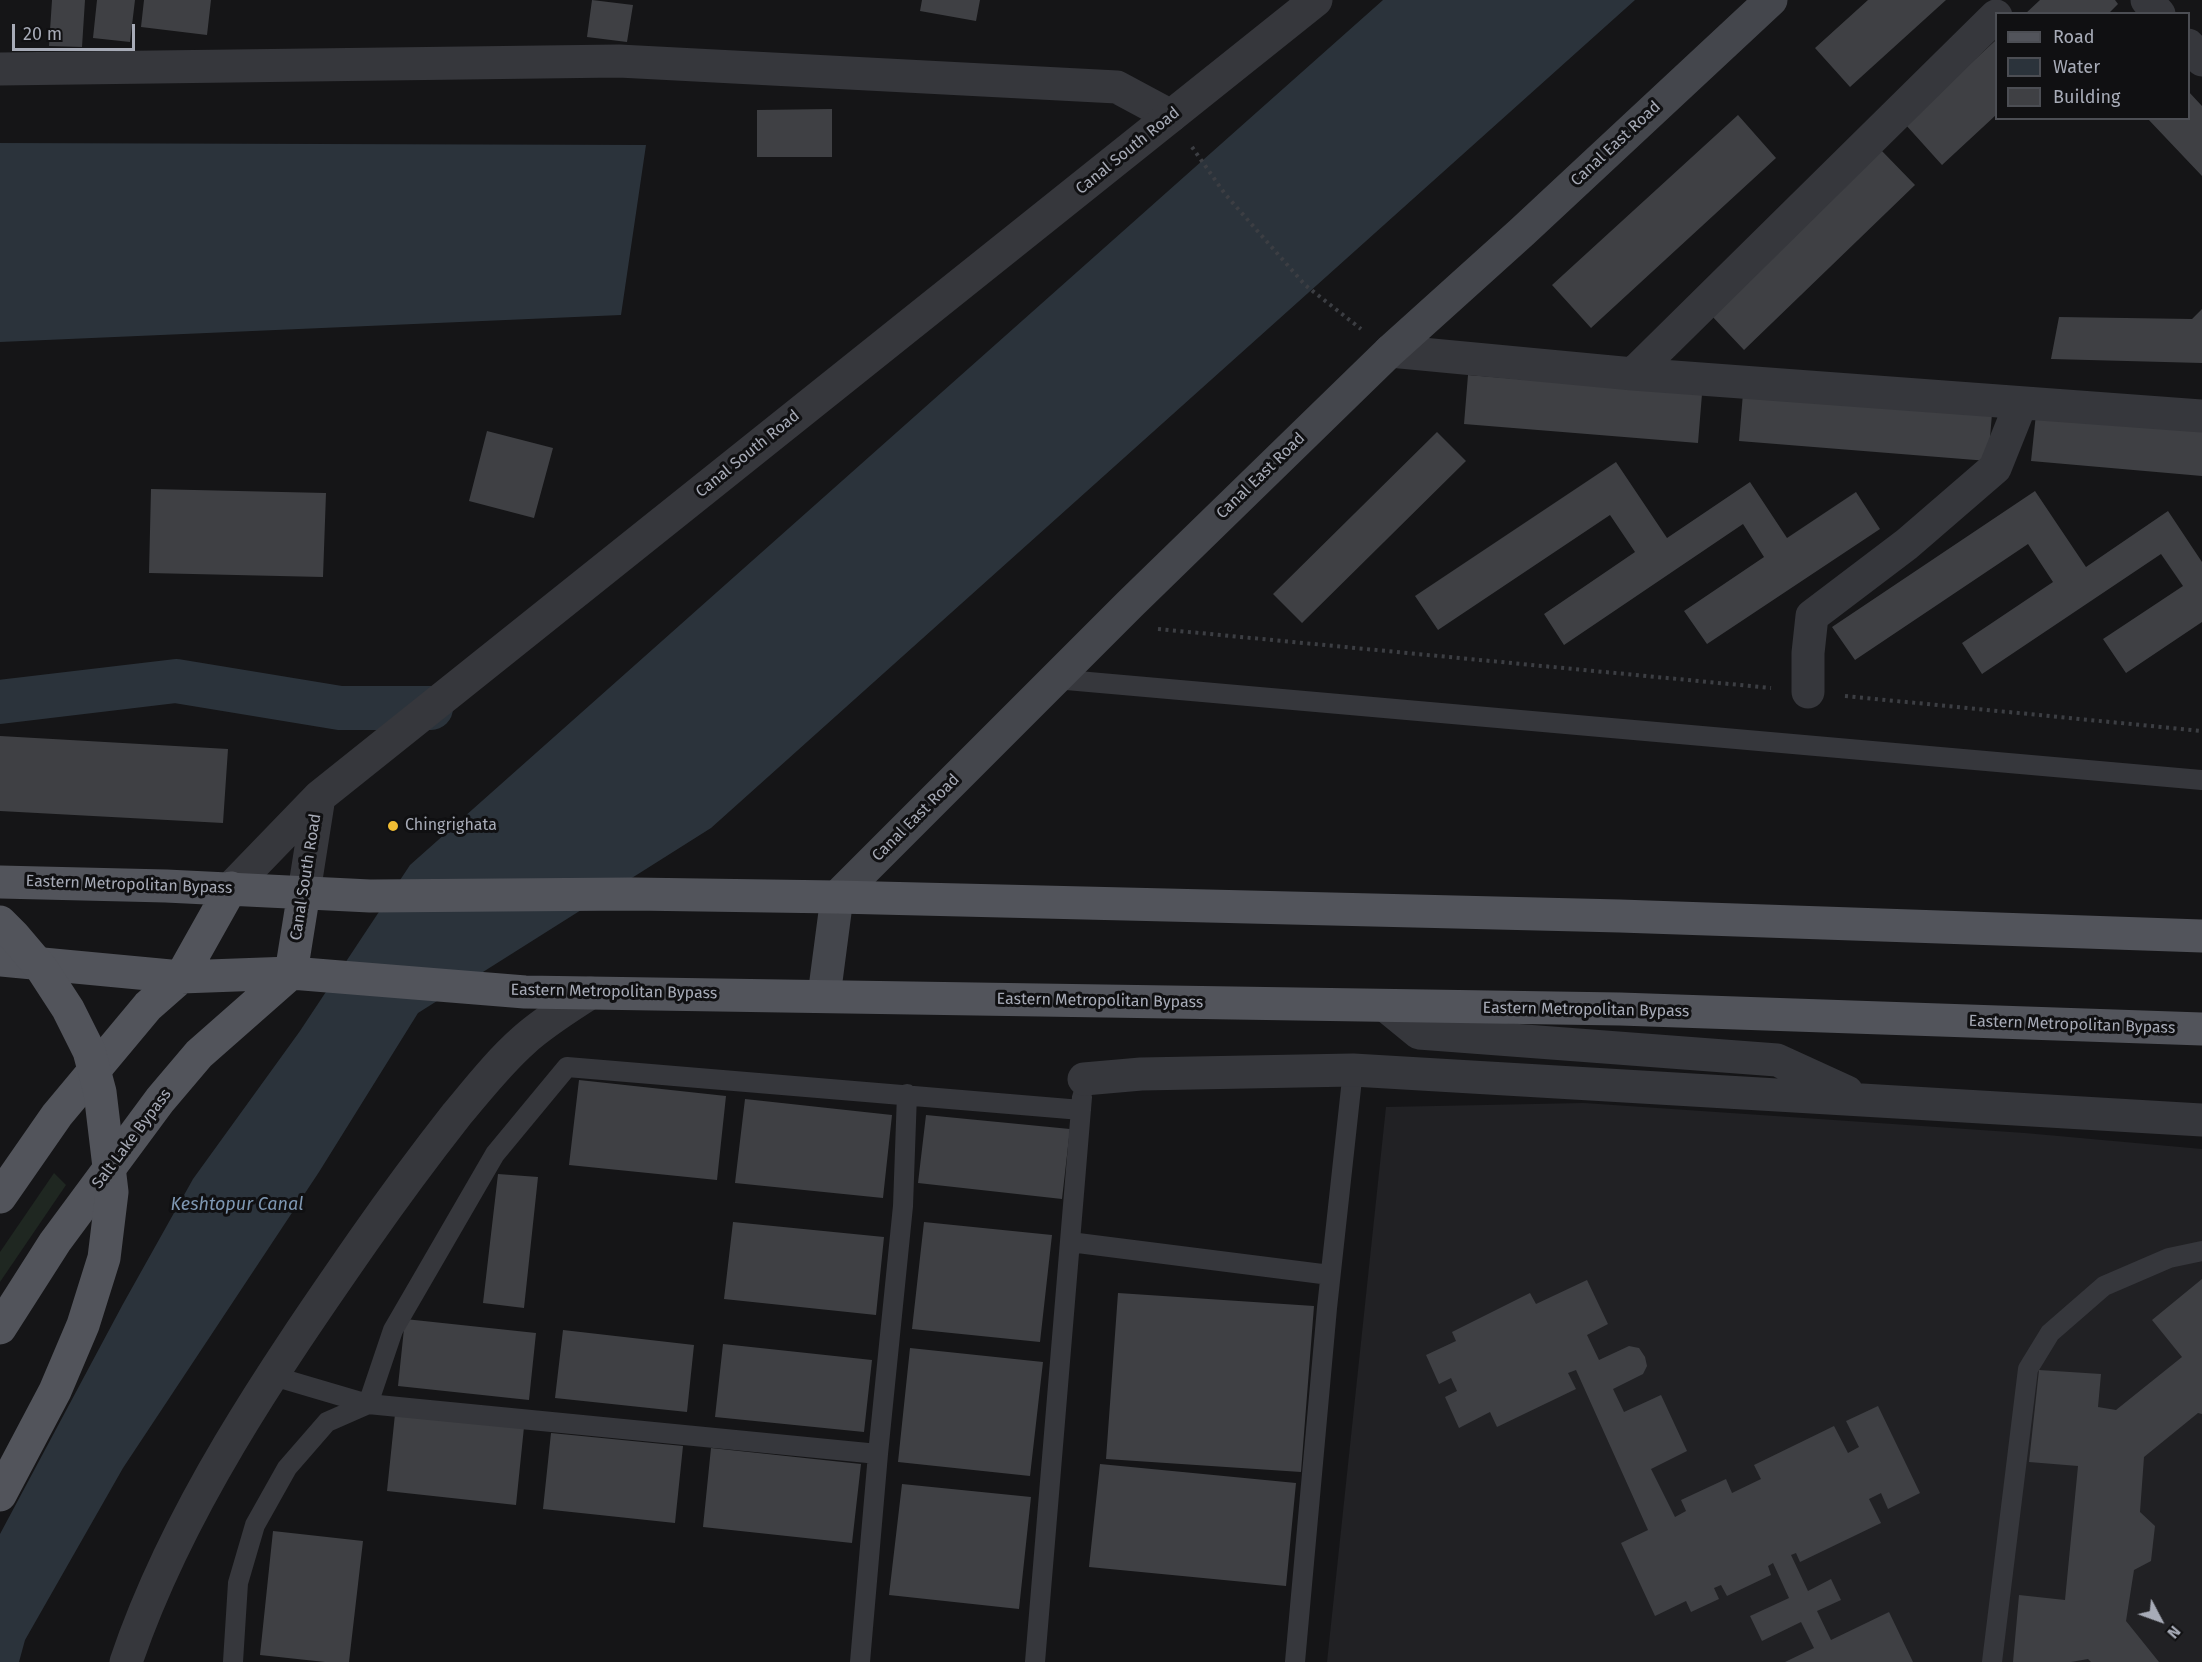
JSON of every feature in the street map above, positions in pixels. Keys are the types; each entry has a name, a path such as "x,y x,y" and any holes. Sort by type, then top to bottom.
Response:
{"main road":[{"name":"Canal East Road","path":"837,897 1110,624 1390,351 1522,232 1771,0"},
{"name":"Eastern Metropolitan Bypass","path":"0,882 231,888 370,896 633,894 837,897 1632,917 2202,936"},
{"path":"0,1197 57,1115 148,1006 181,977 231,888"},
{"name":"Canal South Road","path":"291,973 304,892"},
{"path":"824,996 837,897"},
{"path":"0,922 42,969 68,1009 89,1051 100,1092 112,1192 105,1258 83,1325 55,1391 0,1495"},
{"name":"Eastern Metropolitan Bypass","path":"0,960 181,977 291,973 525,992 1620,1009 2202,1029"},
{"name":"Salt Lake Bypass","path":"0,1328 55,1242 160,1100 199,1054 291,973"}],"street":[{"name":"Canal South Road","path":"304,892 319,797 1317,0"},
{"path":"2001,12 2012,0"},
{"path":"2147,0 2157,12"},
{"path":"1632,374 1995,18"},
{"path":"2190,47 2202,60"},
{"path":"0,69 619,61 1117,87 1171,116"},
{"path":"1390,351 1632,374 2202,416"},
{"path":"1808,692 1808,653 1812,616 1907,543 1995,468 2021,403"},
{"path":"231,888 319,797"},
{"path":"126,1662 166,1558 246,1419 312,1314 411,1172 479,1087 522,1041 590,993"},
{"path":"1386,1006 1419,1033 1777,1060 1862,1100"},
{"path":"1082,1104 1141,1074 1353,1070 2202,1120"}],"lane":[{"path":"1055,679 2202,780"},
{"path":"233,1662 238,1583 255,1525 287,1468 327,1422 368,1404 393,1330 495,1154 567,1067 907,1094 1082,1104 1035,1662"},
{"path":"1295,1662 1330,1275 1353,1070"},
{"path":"860,1662 903,1206 907,1094"},
{"path":"1070,1242 1330,1275"},
{"path":"1992,1662 2028,1369 2049,1333 2104,1286 2169,1258 2202,1251"},
{"path":"273,1376 368,1404 878,1454"}],"path":[{"path":"1171,116 1225,194 1305,285 1390,351"},
{"path":"1110,624 2202,731"}],"shaded area":[{"path":"1584,1103 2025,1133 2202,1149 2202,1662 1327,1662 1386,1107"},
{"path":"54,1173 66,1185 0,1282 0,1252"}],"water":[{"name":"Keshtopur Canal","path":"1383,0 1635,0 711,828 418,1013 319,1172 123,1468 25,1640 19,1662 0,1662 0,1534 193,1179 300,1031 410,865"},
{"path":"0,143 646,145 621,315 0,342"}],"building":[{"path":"52,0 85,0 82,47 49,46"},
{"path":"97,0 135,0 130,42 93,38"},
{"path":"144,0 211,0 207,35 141,27"},
{"path":"592,0 633,5 627,42 587,37"},
{"path":"922,0 980,0 976,21 920,11"},
{"path":"1868,0 1946,0 1850,87 1815,48"},
{"path":"2040,0 2115,0 2118,4 2110,12 2027,12"},
{"path":"1995,41 1995,116 1942,165 1905,124"},
{"path":"2190,93 2202,106 2202,176 2149,120 2190,120"},
{"path":"832,109 832,157 757,157 757,110"},
{"path":"1738,115 1776,158 1591,328 1552,285"},
{"path":"1881,150 1915,185 1744,350 1710,314"},
{"path":"2202,309 2202,363 2051,359 2059,317 2192,319"},
{"path":"1468,375 1702,394 1698,443 1464,424"},
{"path":"1743,393 1992,414 1988,461 1739,441"},
{"path":"2036,414 2202,428 2202,476 2031,461"},
{"path":"487,431 553,448 534,518 469,501"},
{"path":"1437,432 1466,461 1302,623 1273,594"},
{"path":"1616,462 1667,538 1750,482 1787,538 1856,492 1880,529 1707,644 1684,611 1764,557 1743,524 1564,645 1544,614 1635,552 1610,515 1438,630 1415,596"},
{"path":"151,489 326,493 323,577 149,573"},
{"path":"2035,491 2086,567 2168,511 2202,562 2202,622 2126,673 2103,639 2183,586 2161,554 1982,674 1962,643 2053,582 2028,544 1855,660 1832,627"},
{"path":"0,736 228,749 223,823 0,811"},
{"path":"579,1080 726,1096 717,1180 569,1165"},
{"path":"745,1099 892,1115 883,1198 735,1183"},
{"path":"926,1115 1070,1129 1062,1199 918,1183"},
{"path":"498,1174 538,1177 524,1308 483,1303"},
{"path":"733,1222 884,1237 876,1315 724,1299"},
{"path":"924,1222 1052,1235 1040,1342 912,1329"},
{"path":"2202,1279 2202,1414 2198,1413 2144,1457 2140,1512 2155,1526 2151,1561 2134,1570 2126,1621 2159,1662 2091,1662 2088,1659 2071,1662 2013,1662 2019,1595 2065,1600 2078,1466 2029,1462 2039,1370 2101,1374 2098,1407 2116,1410 2182,1357 2152,1320"},
{"path":"1587,1280 1608,1324 1587,1335 1599,1360 1629,1346 1639,1348 1645,1357 1647,1366 1643,1374 1613,1389 1624,1412 1661,1395 1687,1451 1651,1469 1675,1517 1686,1511 1681,1500 1726,1479 1732,1493 1761,1479 1754,1465 1834,1426 1848,1453 1859,1447 1846,1421 1878,1406 1920,1493 1888,1509 1881,1493 1869,1499 1881,1523 1800,1562 1796,1553 1791,1555 1808,1591 1831,1579 1841,1600 1817,1611 1831,1640 1889,1612 1913,1662 1785,1662 1814,1648 1801,1622 1762,1641 1750,1616 1789,1598 1773,1563 1768,1566 1771,1575 1727,1596 1721,1585 1714,1588 1719,1599 1691,1612 1686,1601 1655,1616 1621,1543 1648,1530 1576,1370 1568,1373 1576,1389 1497,1427 1490,1412 1459,1428 1445,1397 1457,1391 1451,1378 1439,1384 1426,1355 1456,1341 1452,1332 1530,1293 1536,1304"},
{"path":"1118,1293 1314,1306 1301,1472 1106,1459"},
{"path":"405,1319 536,1333 529,1400 398,1386"},
{"path":"563,1330 694,1345 687,1412 555,1398"},
{"path":"723,1344 872,1360 864,1432 715,1417"},
{"path":"910,1348 1043,1362 1030,1476 898,1462"},
{"path":"395,1414 524,1427 516,1505 387,1491"},
{"path":"551,1433 683,1446 675,1523 543,1509"},
{"path":"711,1448 861,1464 852,1543 703,1527"},
{"path":"1100,1464 1296,1483 1286,1586 1089,1567"},
{"path":"902,1484 1031,1497 1019,1609 889,1595"},
{"path":"273,1531 363,1541 349,1662 325,1662 260,1655"}],"waterway":[{"path":"0,702 176,681 340,708 431,708"}],"place":[{"name":"Chingrighata","path":"393,826"}]}
